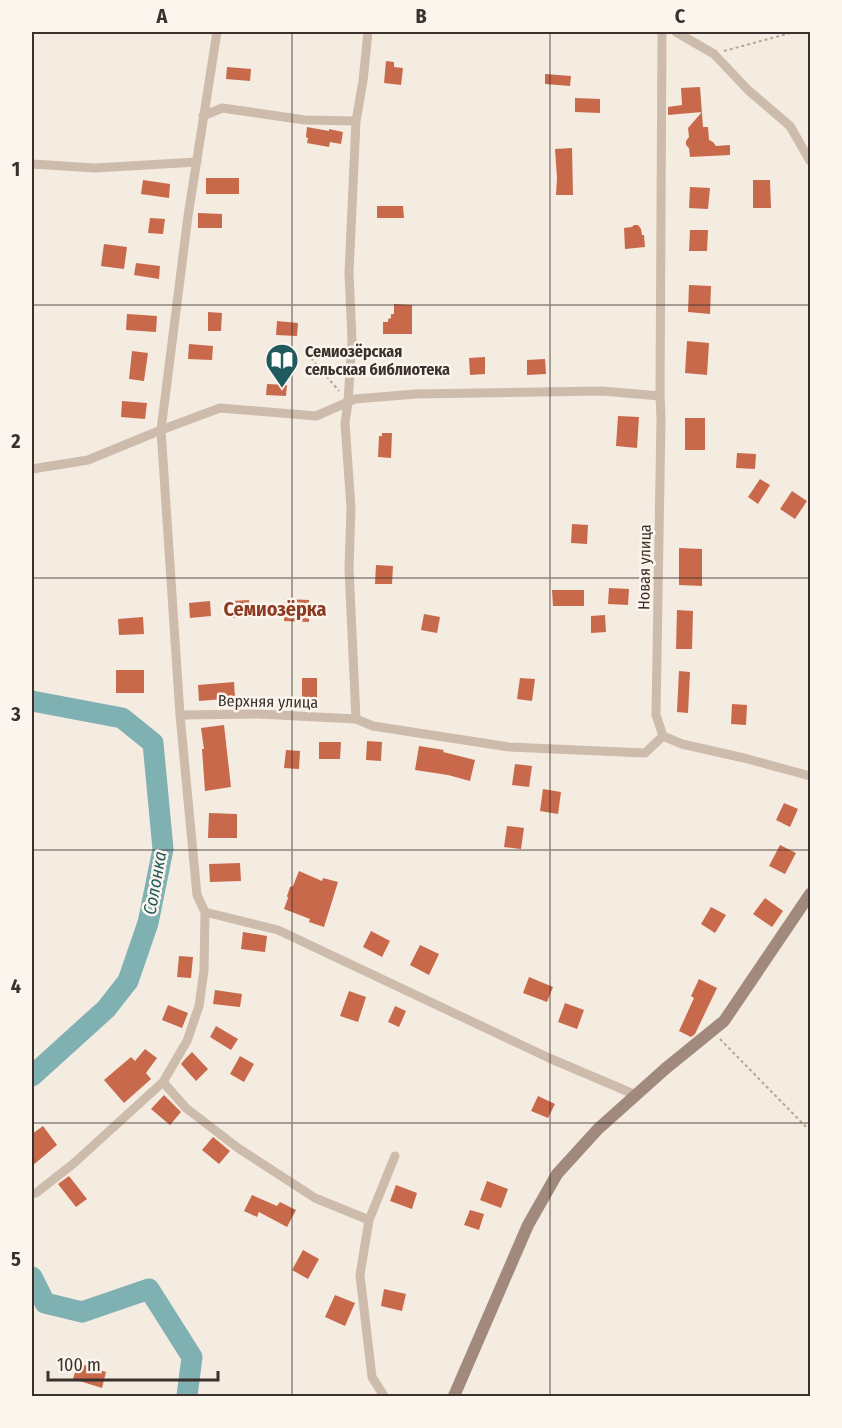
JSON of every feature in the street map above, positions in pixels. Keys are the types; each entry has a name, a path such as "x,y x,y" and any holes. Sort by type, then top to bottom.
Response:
{"street":[{"path":"32,1194 73,1164 163,1082 187,1041 199,1006 204,970 205,912 197,895 180,715 161,430 188,216 217,32"},
{"path":"356,719 349,568 351,508 345,423 352,340 350,263 356,121 368,32"},
{"name":"Новая улица","path":"662,32 661,418 656,715 663,736"},
{"path":"676,32 714,54 748,90 790,126 810,161"},
{"path":"203,116 222,108 305,120 356,121"},
{"path":"32,164 95,168 197,162"},
{"path":"32,470 88,460 220,408 316,416 355,399 416,394 602,391 660,396"},
{"name":"Верхняя улица","path":"180,715 258,714 356,719 373,726 509,747 645,753 663,736"},
{"path":"663,736 682,744 810,776"},
{"path":"454,1396 528,1225 557,1174 598,1129 724,1021 810,894"},
{"path":"205,912 278,930 549,1058 636,1095"},
{"path":"163,1082 186,1108 238,1148 315,1198 369,1220"},
{"path":"384,1396 372,1377 360,1275 369,1220 395,1156"}],"path":[{"path":"714,54 794,32"},
{"path":"311,358 348,402"},
{"path":"712,1030 810,1131"}],"building":[{"path":"386,61 394,62 394,67 403,68 401,85 384,83"},
{"path":"227,67 251,69 250,81 226,79"},
{"path":"545,74 571,76 570,86 545,84"},
{"path":"700,87 702,112 668,115 668,107 682,105 681,88"},
{"path":"575,98 600,99 600,113 575,112"},
{"path":"702,112 703,127 708,127 709,140 716,146 730,145 730,155 690,157 689,148 686,145 689,137 688,128"},
{"path":"307,127 343,132 341,144 330,142 329,147 307,143"},
{"path":"572,148 573,195 556,195 555,149"},
{"path":"206,178 239,178 239,194 206,194"},
{"path":"143,180 170,184 169,198 141,194"},
{"path":"753,180 770,180 771,208 753,208"},
{"path":"690,187 710,188 708,209 689,208"},
{"path":"377,206 403,206 404,218 377,218"},
{"path":"198,213 222,214 222,228 198,228"},
{"path":"150,218 165,219 163,234 148,233"},
{"path":"638,225 644,235 645,247 625,249 624,228"},
{"path":"690,230 708,230 707,251 689,251"},
{"path":"104,244 127,247 124,269 101,266"},
{"path":"136,263 160,266 159,279 134,275"},
{"path":"689,285 711,286 710,314 688,312"},
{"path":"394,304 412,305 412,334 383,334 383,322 388,322 391,314 394,314"},
{"path":"208,312 222,313 221,331 208,331"},
{"path":"127,314 157,316 156,332 126,330"},
{"path":"277,321 298,323 297,336 276,335"},
{"path":"687,341 709,343 707,375 685,373"},
{"path":"189,344 213,346 212,360 188,359"},
{"path":"132,351 148,353 144,381 129,379"},
{"path":"485,357 485,374 470,375 469,358"},
{"path":"545,359 546,374 527,375 527,360"},
{"path":"267,384 287,385 286,396 266,395"},
{"path":"122,401 147,403 145,419 121,417"},
{"path":"618,416 639,417 637,448 616,446"},
{"path":"685,418 705,418 705,450 685,450"},
{"path":"382,433 392,433 391,458 378,457 379,436 382,436"},
{"path":"737,453 756,454 755,469 736,468"},
{"path":"760,479 770,485 758,504 748,497"},
{"path":"792,491 807,501 795,519 780,509"},
{"path":"572,524 588,525 587,544 571,543"},
{"path":"679,548 702,549 702,586 679,585"},
{"path":"376,565 393,566 392,584 375,584"},
{"path":"609,588 629,589 628,605 608,604"},
{"path":"552,590 584,590 584,606 553,606"},
{"path":"285,599 309,600 309,622 284,621"},
{"path":"249,600 250,618 232,618 232,601"},
{"path":"210,601 211,616 190,618 189,603"},
{"path":"677,610 693,611 692,649 676,649"},
{"path":"424,614 440,617 437,633 421,630"},
{"path":"605,615 606,632 591,633 591,616"},
{"path":"143,617 144,634 119,635 118,619"},
{"path":"116,670 144,670 144,693 116,693"},
{"path":"679,671 690,672 688,713 677,712"},
{"path":"302,678 317,678 317,698 302,698"},
{"path":"520,678 535,679 532,701 517,699"},
{"path":"234,682 235,698 199,701 198,685"},
{"path":"732,704 747,705 746,725 731,724"},
{"path":"224,725 231,787 205,791 201,728"},
{"path":"367,741 382,742 381,761 366,760"},
{"path":"319,742 341,742 340,759 319,759"},
{"path":"419,746 444,750 443,752 475,760 470,781 415,770"},
{"path":"286,750 300,751 299,769 284,768"},
{"path":"515,764 532,766 529,787 512,785"},
{"path":"543,789 561,792 558,814 540,811"},
{"path":"784,803 798,809 790,827 776,820"},
{"path":"209,813 237,814 237,838 208,838"},
{"path":"507,826 524,828 521,849 504,847"},
{"path":"780,845 796,853 785,874 769,866"},
{"path":"240,863 241,881 210,882 209,864"},
{"path":"299,871 322,881 323,878 338,882 324,927 284,909 290,887 293,886"},
{"path":"765,898 783,911 772,927 753,914"},
{"path":"711,907 726,915 715,933 701,924"},
{"path":"371,931 390,941 382,957 363,947"},
{"path":"243,932 267,936 265,952 241,949"},
{"path":"420,945 439,954 429,975 410,965"},
{"path":"179,956 193,957 191,978 177,977"},
{"path":"529,977 553,987 547,1002 523,993"},
{"path":"699,979 717,988 695,1034 691,1037 679,1031 694,998 691,996"},
{"path":"215,990 242,994 240,1007 213,1004"},
{"path":"349,991 366,997 358,1022 340,1016"},
{"path":"565,1003 584,1010 577,1029 558,1022"},
{"path":"168,1005 188,1013 182,1028 162,1020"},
{"path":"395,1006 406,1011 399,1027 388,1022"},
{"path":"216,1026 238,1039 231,1050 210,1037"},
{"path":"145,1049 157,1058 146,1073 151,1079 124,1103 104,1080 131,1057 135,1061"},
{"path":"192,1052 208,1069 196,1081 181,1064"},
{"path":"240,1056 254,1064 244,1082 230,1074"},
{"path":"164,1095 181,1112 170,1125 151,1109"},
{"path":"538,1096 555,1104 548,1118 531,1111"},
{"path":"43,1126 57,1145 32,1166 32,1134"},
{"path":"213,1137 230,1151 219,1164 202,1150"},
{"path":"69,1176 87,1199 76,1207 58,1184"},
{"path":"487,1181 508,1189 501,1208 480,1200"},
{"path":"396,1185 417,1193 412,1209 390,1201"},
{"path":"252,1195 277,1206 280,1202 296,1210 287,1227 259,1212 257,1217 244,1211"},
{"path":"470,1210 484,1214 479,1230 464,1225"},
{"path":"303,1250 319,1259 308,1279 292,1270"},
{"path":"384,1289 406,1294 402,1311 381,1306"},
{"path":"335,1295 355,1303 345,1326 325,1317"},
{"path":"78,1363 106,1372 102,1388 73,1379"}],"waterway":[{"name":"Солонка","path":"32,701 122,718 153,743 163,849 148,923 128,981 106,1009 32,1076"},
{"name":"Солонка","path":"32,1277 45,1303 82,1312 149,1289 192,1357 187,1396"}],"place":[{"name":"Семиозёрская сельская библиотека","path":"282,389"}],"district":[{"name":"Семиозёрка","path":"275,609"}]}
